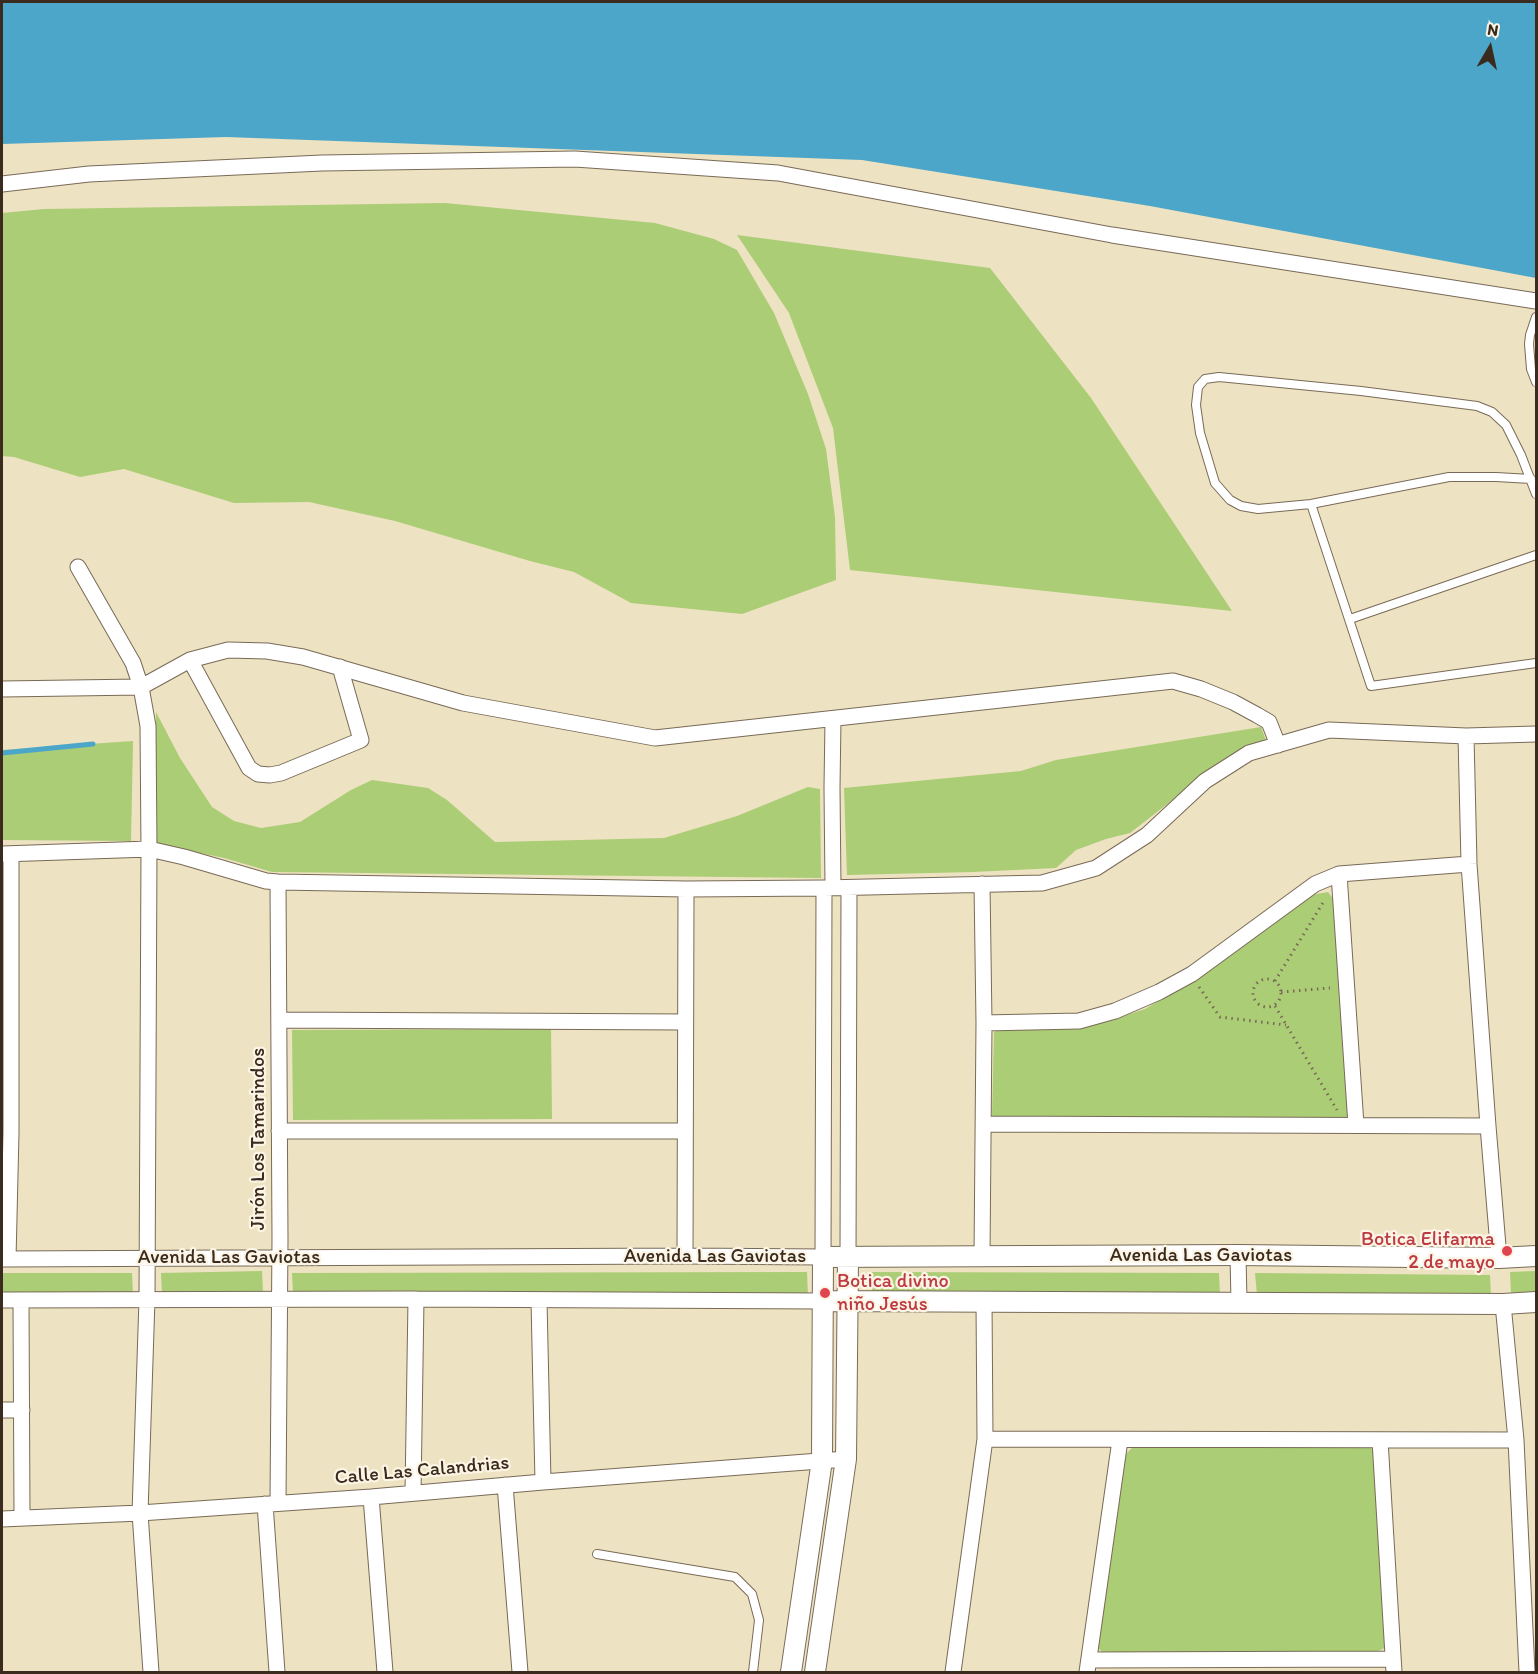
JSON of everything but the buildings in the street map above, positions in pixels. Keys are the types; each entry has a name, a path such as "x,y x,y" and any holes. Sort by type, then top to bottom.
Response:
{"street":[{"path":"2,184 89,174 322,163 575,159 778,173 1112,235 1536,302"},
{"path":"78,567 133,663 141,687 148,729 147,1299 140,1513 151,1672"},
{"path":"2,689 141,687 190,660 228,650 267,651 303,657 463,703 656,738 1173,681 1233,702 1269,722 1278,745"},
{"path":"190,660 249,768 258,774 270,776 362,740 340,667"},
{"path":"815,1672 846,1459 848,1258 831,788 832,719"},
{"path":"5,1259 6,854 149,849 266,881 278,882 686,889 1042,883 1096,868 1147,835 1205,781 1249,753 1329,730 1466,736 1536,734"},
{"path":"1466,736 1469,864 1499,1258"},
{"path":"984,1023 1078,1021 1115,1011 1159,992 1192,974 1315,884 1339,874 1469,864"},
{"path":"1339,874 1356,1125"},
{"name":"Jirón Los Tamarindos","path":"277,1672 272,1504 280,1300 278,882"},
{"path":"982,884 984,1023 982,1256"},
{"path":"791,1672 822,1461 823,1257 835,888"},
{"path":"685,1256 686,889"},
{"path":"279,1020 685,1022"},
{"path":"983,1124 1488,1126"},
{"path":"279,1131 685,1131"},
{"path":"1238,1255 1239,1302"},
{"name":"Avenida Las Gaviotas","path":"5,1259 1238,1255 1499,1258 1536,1256"},
{"path":"413,1493 416,1299"},
{"path":"2,1300 416,1299 1503,1304 1536,1302"},
{"path":"21,1300 22,1517"},
{"path":"539,1300 543,1482"},
{"path":"953,1672 985,1439 984,1301"},
{"path":"1503,1304 1530,1623 1527,1672"},
{"path":"2,1410 22,1410"},
{"path":"985,1439 1516,1440"},
{"path":"1120,1440 1088,1666 1393,1666 1380,1440"},
{"name":"Calle Las Calandrias","path":"2,1519 140,1513 372,1497 846,1459"},
{"path":"505,1485 520,1672"},
{"path":"372,1497 384,1672"}],"lane":[{"path":"1536,317 1529,344 1531,369 1536,382"},
{"path":"1531,479 1449,477 1311,504 1258,509 1240,506 1230,500 1215,483 1200,433 1196,405 1198,387 1205,379 1219,376 1477,406 1492,412 1506,425 1521,455 1531,479 1536,494"},
{"path":"1311,504 1371,686 1536,663"},
{"path":"1350,619 1536,555"},
{"path":"597,1554 735,1577 752,1594 759,1620 753,1672"}],"path":[{"path":"1275,981 1325,899"},
{"path":"1264,979 1275,981 1281,992 1279,1002 1275,1006 1264,1008 1255,1002 1253,996 1255,986 1264,979"},
{"path":"1197,985 1220,1017 1286,1025"},
{"path":"1281,992 1334,988"},
{"path":"1275,1006 1340,1115"}],"green space":[{"path":"445,203 655,223 714,239 737,250 774,313 808,394 826,449 835,517 836,580 742,614 631,603 574,572 395,521 309,502 234,503 124,469 80,477 14,457 2,456 2,213 44,209"},
{"path":"737,235 990,268 1091,398 1232,611 850,570 833,428 789,313"},
{"path":"156,712 180,758 212,807 234,821 261,828 300,822 351,790 372,780 428,788 447,800 495,842 664,838 737,816 808,787 820,789 821,878 272,872 224,858 156,844"},
{"path":"1261,727 1267,743 1202,777 1130,833 1076,850 1056,868 847,875 844,788 1021,771 1056,760"},
{"path":"133,741 131,841 2,840 2,750"},
{"path":"1328,892 1334,900 1349,1114 1344,1120 995,1119 992,1115 994,1032 999,1030 1057,1030 1105,1022 1145,1009 1191,982 1311,895"},
{"path":"551,1029 552,1119 293,1120 292,1030"},
{"path":"262,1271 263,1293 162,1295 161,1273"},
{"path":"1536,1271 1536,1292 1511,1293 1510,1272"},
{"path":"807,1272 808,1296 293,1295 292,1273"},
{"path":"871,1272 1219,1273 1220,1295 872,1295"},
{"path":"2,1273 132,1273 133,1295 2,1295"},
{"path":"1255,1273 1490,1275 1491,1296 1257,1295"},
{"path":"1368,1444 1374,1452 1387,1647 1378,1651 1103,1653 1098,1648 1126,1454 1132,1448"}],"water":[{"path":"2,2 1536,2 1536,278 1150,206 862,160 226,137 2,144"}],"waterway":[{"path":"2,753 93,744"}],"place":[{"name":"Botica Elifarma 2 de mayo","path":"1507,1251"},
{"name":"Botica divino niño Jesús","path":"825,1293"}]}
